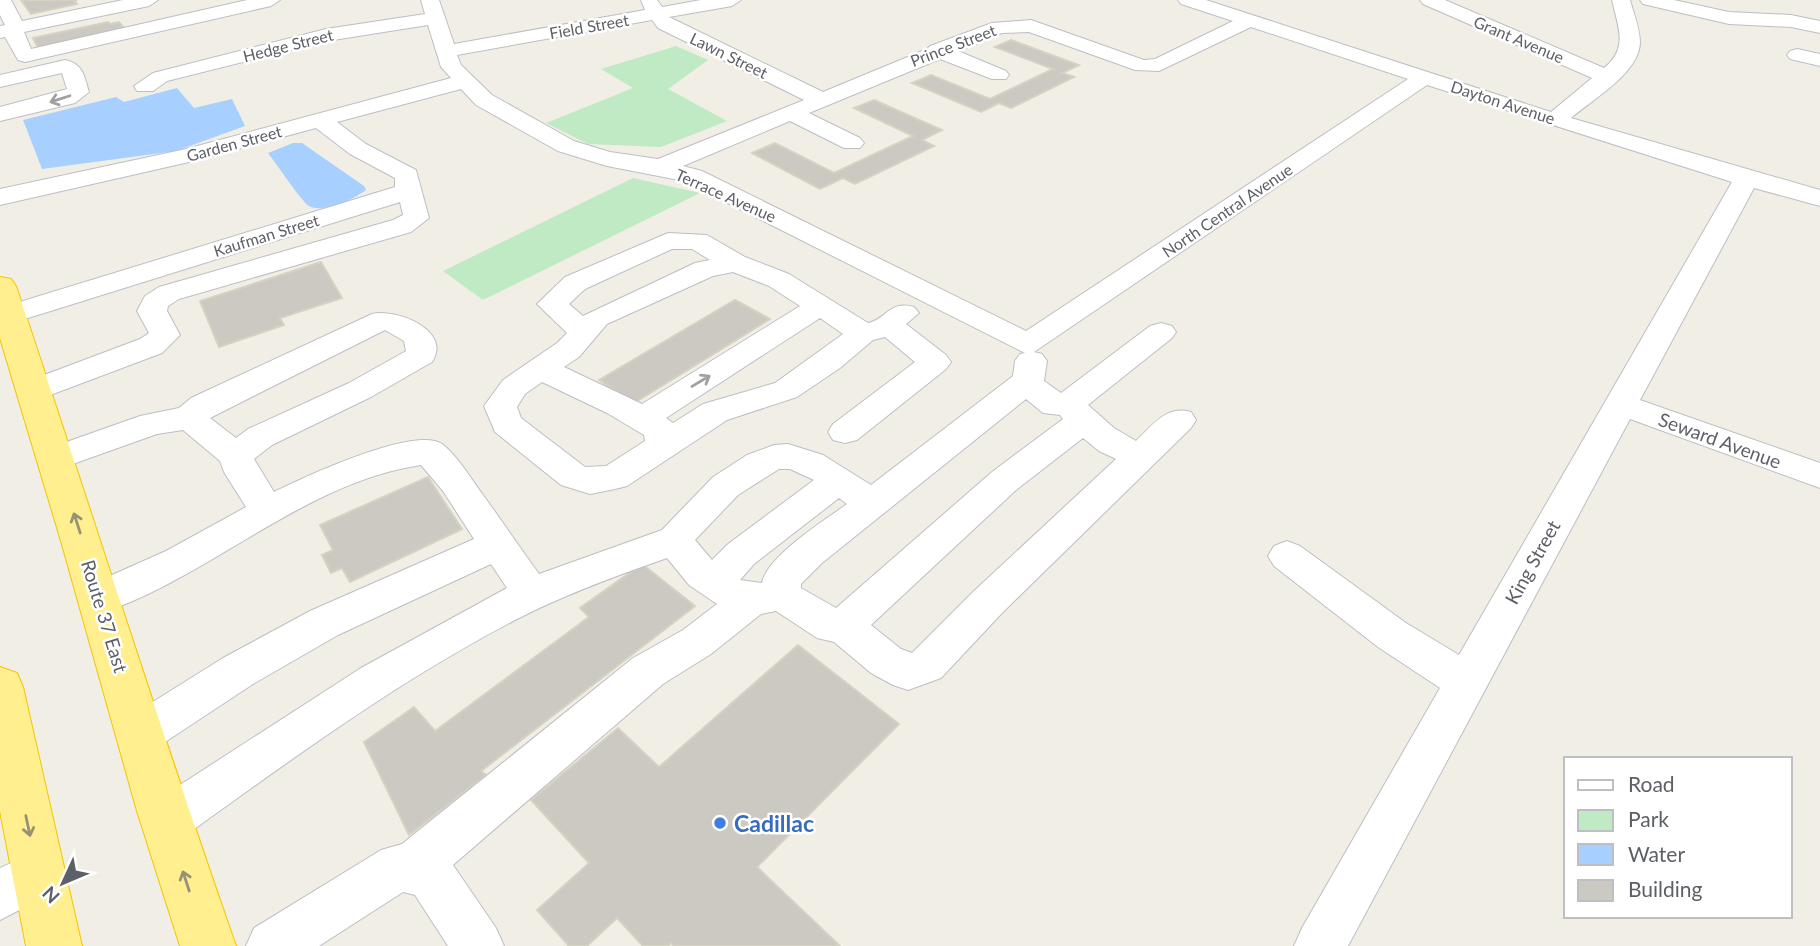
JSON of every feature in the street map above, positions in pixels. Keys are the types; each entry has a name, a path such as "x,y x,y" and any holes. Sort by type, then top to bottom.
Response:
{"highway":[{"name":"Route 37 East","path":"5,301 56,458 166,821 208,946"},
{"path":"0,687 19,885 54,946"}],"street":[{"path":"2,0 10,33 25,56 271,0"},
{"path":"10,33 149,0"},
{"path":"174,0 190,18"},
{"name":"Field Street","path":"446,51 652,7 732,0"},
{"name":"Dayton Avenue","path":"1188,0 1746,179 1820,198"},
{"name":"Grant Avenue","path":"1429,0 1609,78"},
{"path":"1556,119 1609,78 1626,61 1631,48 1631,33 1621,0"},
{"path":"1649,0 1729,18 1791,21 1820,27"},
{"name":"Lawn Street","path":"652,7 664,24 820,99"},
{"name":"Terrace Avenue","path":"433,9 451,67 484,100 566,146 607,159 660,167 693,176 1028,344"},
{"name":"Hedge Street","path":"145,86 160,78 433,9"},
{"name":"Prince Street","path":"660,167 999,26 1031,26 1142,66 1159,65 1250,20"},
{"path":"937,50 999,75"},
{"path":"1797,55 1820,60"},
{"path":"0,81 65,66 71,68 78,92 66,98 0,114"},
{"name":"North Central Avenue","path":"1028,344 1426,76"},
{"name":"Garden Street","path":"0,197 189,155 465,81"},
{"path":"789,112 852,142"},
{"path":"34,390 151,346 166,335 152,311 155,302 169,293 402,226 416,218 415,207 408,191 407,175 358,149 320,120"},
{"name":"King Street","path":"1325,944 1466,682 1746,179"},
{"name":"Kaufman Street","path":"5,301 408,191"},
{"path":"583,331 552,304 575,283 668,241 698,241 735,263 779,280 819,306 877,330 935,362 845,432"},
{"path":"735,263 705,269 597,318 568,350 543,370 514,387 500,406 507,425 573,476 590,481 615,477 715,412 786,390 929,294"},
{"path":"643,418 819,306"},
{"path":"56,458 152,424 189,418 204,406 382,320 402,326 417,335 422,348 421,355 360,390 260,437 235,455"},
{"path":"843,626 1004,481 1161,332"},
{"path":"1028,344 1032,367 1028,385 1055,405 1076,412 1124,452 1143,454"},
{"path":"543,370 643,418 660,430 663,445"},
{"path":"409,869 485,809 648,671 697,642 750,592 781,580 809,553 1028,381"},
{"name":"Seward Avenue","path":"1620,404 1820,476"},
{"path":"189,418 235,455 241,472 268,512"},
{"path":"675,540 684,555 750,592 831,626 843,626 886,661 908,672 926,666 988,602 1179,419"},
{"path":"99,598 191,555 268,512 369,463 429,452 456,482 532,595"},
{"path":"166,821 247,765 427,650 532,595 675,540 686,524 718,493 774,456 789,456 811,464 872,503"},
{"path":"750,592 751,547 837,481"},
{"path":"140,734 238,671 324,623 497,545"},
{"path":"1287,556 1392,635 1466,682"},
{"path":"272,946 398,867 430,874 478,946"}],"green space":[{"path":"676,46 708,60 668,89 727,121 661,147 588,144 546,123 633,88 601,69"},
{"path":"633,178 700,193 483,300 443,271"}],"water":[{"path":"177,88 194,108 232,99 245,126 176,151 42,169 23,120 116,97 124,102"},
{"path":"293,143 302,143 366,190 330,207 309,206 268,153"}],"building":[{"path":"21,0 77,0 74,1 77,4 31,14"},
{"path":"119,22 124,28 38,48 33,38"},
{"path":"1011,40 1079,65 1062,73 1074,77 1011,108 999,103 981,112 912,83 931,75 990,99 1053,69 995,47"},
{"path":"874,100 942,130 922,140 934,146 855,184 843,178 820,189 752,153 775,143 834,173 913,136 854,108"},
{"path":"321,262 342,298 280,318 284,325 219,347 200,301"},
{"path":"735,300 770,319 634,403 599,380"},
{"path":"428,477 462,529 350,582 342,568 331,573 322,555 333,550 320,525"},
{"path":"642,564 695,606 481,771 486,775 409,835 364,742 414,707 435,731 589,617 580,608"},
{"path":"798,645 899,724 757,867 840,946 674,946 671,943 668,946 643,946 617,918 587,946 569,946 537,910 589,863 531,800 618,728 659,767"}],"place":[{"name":"Cadillac","path":"720,823"}]}
